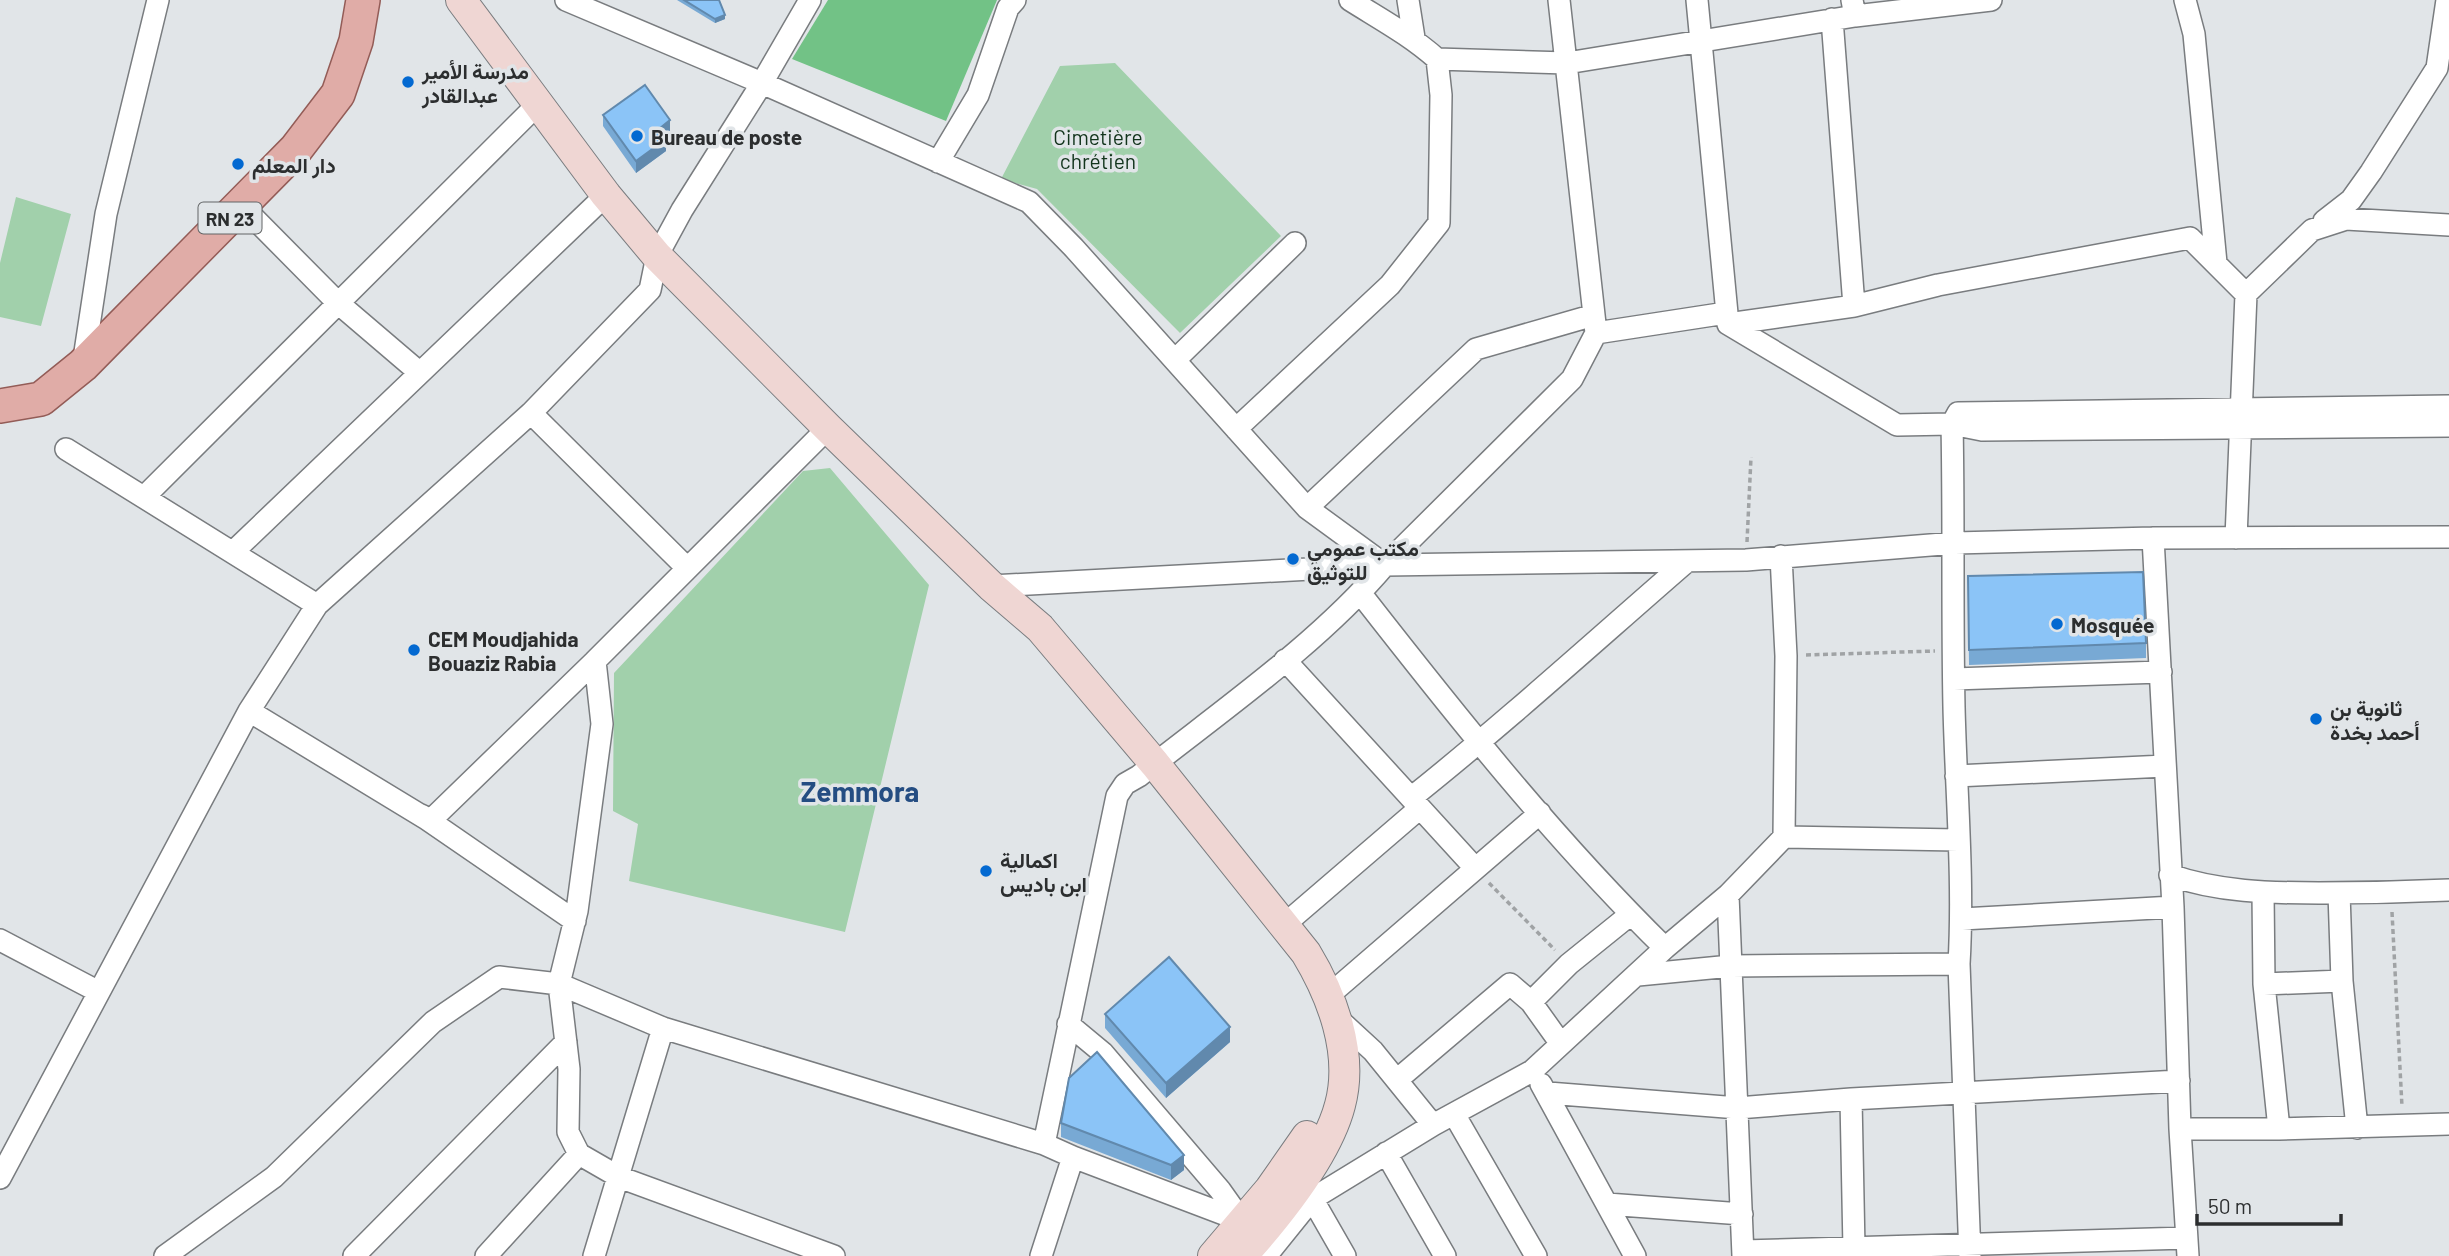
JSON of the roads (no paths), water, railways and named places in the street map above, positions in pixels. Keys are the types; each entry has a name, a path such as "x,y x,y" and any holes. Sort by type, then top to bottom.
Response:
{"main road":[{"name":"RN 23","path":"20,402 83,365 296,149 338,94 356,41 363,0"},
{"path":"461,0 606,195 657,256 828,428 991,586 1025,641 1147,770 1285,924 1311,961 1332,1006 1342,1046 1344,1075 1341,1103 1307,1189 1242,1256"},
{"path":"1147,770 1276,943 1304,985 1320,1024 1325,1066 1320,1102 1306,1137 1270,1189 1213,1256"}],"street":[{"path":"83,365 106,214 158,0"},
{"path":"566,0 762,83 1030,202 1307,508 1385,565"},
{"path":"0,1178 249,711 317,605 531,413 650,290 657,256 682,209 762,83 810,0"},
{"path":"938,162 978,95 1008,8 1015,0"},
{"path":"1350,0 1414,38 1437,59 1567,63 1832,19 1854,8 1991,0"},
{"path":"1408,0 1414,38"},
{"path":"1044,1144 1117,796 1125,785 1285,660 1361,594 1385,565 1572,379 1595,324 1559,0"},
{"path":"1697,0 1727,318"},
{"path":"2186,0 2194,34 2216,263"},
{"path":"2236,538 2246,294 2312,230 2351,200 2443,68 2447,0"},
{"path":"1832,19 1854,306"},
{"path":"1236,429 1390,285 1439,223 1441,95 1437,59"},
{"path":"144,497 538,104"},
{"path":"233,552 606,195"},
{"path":"242,206 338,303 420,373"},
{"path":"2312,230 2347,219 2449,225"},
{"path":"1307,508 1476,349 1595,324 1727,318 1854,306 1938,285 2190,238 2246,294"},
{"path":"1175,360 1295,243"},
{"path":"1727,318 1897,425 1952,424"},
{"path":"2242,419 2449,406"},
{"path":"531,413 687,568"},
{"path":"1969,1250 1959,964 1962,919 1954,680 1952,424 1958,413 2449,426"},
{"path":"249,711 430,821 828,428"},
{"path":"65,449 317,605"},
{"path":"991,586 1385,565 1746,561 1955,542 2449,537"},
{"path":"1728,895 1743,1253 1854,1249 2187,1247 2180,1129 2173,908 2153,538"},
{"path":"1266,1256 1307,1189 1386,1153 1532,1071 1665,948 1728,895 1784,837 1786,656 1782,556"},
{"path":"1285,924 1479,744 1685,563"},
{"path":"1361,594 1479,744 1631,914 1665,948"},
{"path":"1285,660 1475,869"},
{"path":"595,661 602,724 575,921 559,984 569,1069 568,1132 579,1154 619,1177 834,1256"},
{"path":"1954,680 2161,672"},
{"path":"1956,776 2165,766"},
{"path":"1433,1125 1398,1079 1332,1006 1475,869 1540,813"},
{"path":"421,815 575,921"},
{"path":"1784,837 1958,840"},
{"path":"2171,875 2192,883 2263,892 2391,893 2449,890"},
{"path":"2263,892 2264,984 2279,1129"},
{"path":"2339,893 2342,981 2357,1128"},
{"path":"1962,919 2173,908"},
{"path":"1531,1002 1569,964 1631,914"},
{"path":"0,940 99,992"},
{"path":"1638,975 1731,966 1959,964"},
{"path":"165,1256 274,1177 433,1022 499,977 559,984 663,1028 1044,1144 1242,1222"},
{"path":"2264,984 2342,981"},
{"path":"1398,1079 1510,984 1531,1002 1561,1044"},
{"path":"1068,1024 1103,1053 1220,1190 1242,1222"},
{"path":"594,1256 663,1028"},
{"path":"354,1256 566,1042"},
{"path":"1532,1071 1548,1093 1635,1256"},
{"path":"1548,1093 1738,1108 2179,1081"},
{"path":"1851,1099 1854,1249"},
{"path":"1454,1114 1536,1256"},
{"path":"2180,1129 2357,1128 2449,1124"},
{"path":"1386,1153 1445,1256"},
{"path":"486,1256 579,1154"},
{"path":"1041,1256 1073,1157"},
{"path":"1307,1189 1345,1256"},
{"path":"1607,1204 1742,1214"}],"place":[{"name":"مدرسة الأمير عبدالقادر","path":"408,82"},
{"name":"Bureau de poste","path":"637,136"},
{"name":"دار المعلم","path":"238,164"},
{"name":"مكتب عمومي للتوثيق","path":"1293,559"},
{"name":"Mosquée","path":"2057,624"},
{"name":"CEM Moudjahida Bouaziz Rabia","path":"414,650"},
{"name":"ثانوية بن أحمد بخدة","path":"2316,719"},
{"name":"اكمالية ابن باديس","path":"986,871"}],"district":[{"name":"Zemmora","path":"860,791"}],"park label":[{"name":"Cimetière chrétien","path":"1098,148"}]}
